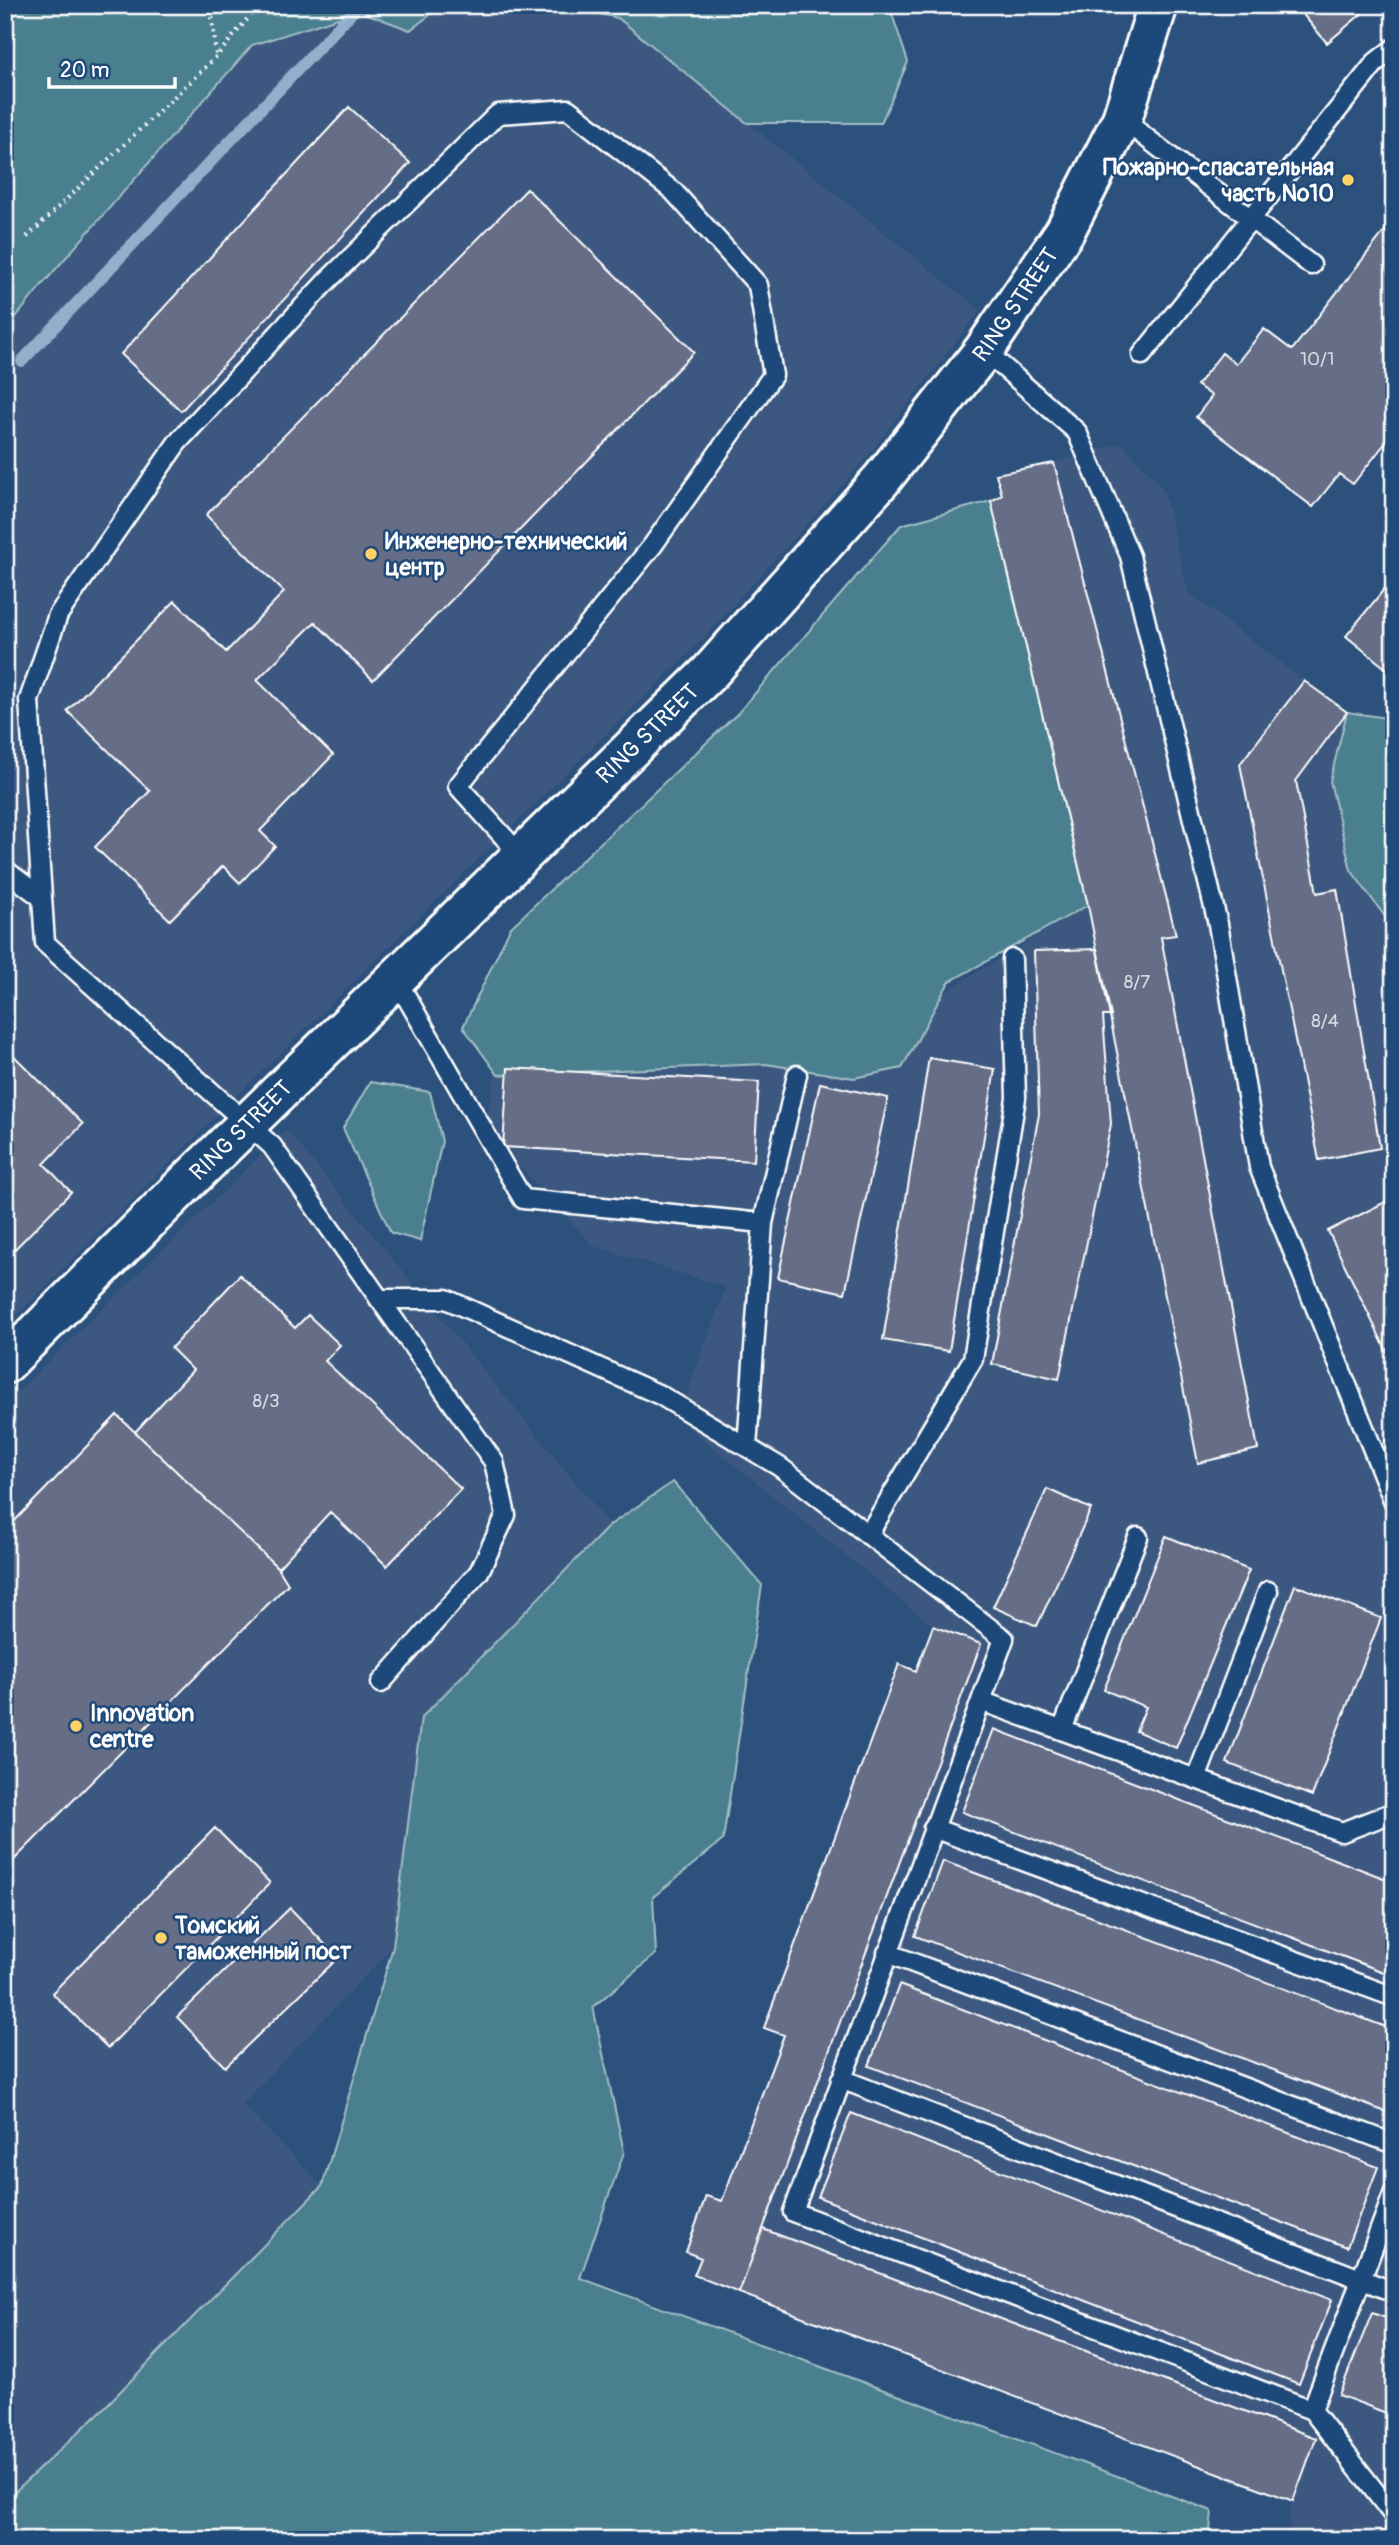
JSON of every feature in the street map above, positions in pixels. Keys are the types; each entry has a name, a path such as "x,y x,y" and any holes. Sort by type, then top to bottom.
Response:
{"street":[{"name":"RING STREET","path":"5,1364 710,672 883,479 984,351 1065,231 1122,119 1158,5"}],"lane":[{"path":"1142,355 1376,62 1394,48"},
{"path":"381,1683 479,1572 506,1515 494,1462 272,1146 45,943 29,701 58,615 177,443 335,273 498,114 568,108 673,191 758,285 773,375 653,545 457,786 522,856"},
{"path":"1122,119 1311,265"},
{"path":"984,351 1077,432 1130,556 1218,924 1259,1167 1394,1502"},
{"path":"5,870 41,897"},
{"path":"868,1535 973,1359 1016,1098 1012,960"},
{"path":"396,979 523,1199 763,1223"},
{"path":"747,1447 763,1223 797,1075"},
{"path":"379,1299 446,1299 660,1395 780,1467 1004,1639 793,2212 1312,2410 1394,2516"},
{"path":"1062,1730 1138,1537"},
{"path":"1196,1779 1268,1591"},
{"path":"981,1701 1342,1832 1394,1812"},
{"path":"933,1828 1394,1997"},
{"path":"887,1953 1394,2144"},
{"path":"841,2079 1394,2292"},
{"path":"1312,2410 1394,2192"}],"path":[{"path":"206,5 212,15 216,57"},
{"path":"27,237 216,57 259,5"}],"shaded area":[{"path":"5,5 601,5 980,310 863,462 696,646 217,1115 5,1327"},
{"path":"5,5 443,5 410,30 360,11 252,45 41,286 5,331"},
{"path":"558,5 889,5 908,62 881,123 747,123 618,18"},
{"path":"1122,443 1163,489 1188,592 1347,712 1330,781 1351,870 1394,929 1394,2540 1288,2540 1292,2501 739,2293 701,2258 686,2252 706,2196 722,2201 783,2035 764,2028 899,1664 916,1671 933,1626 678,1419 726,1287 594,1246 486,1130 495,1070 841,1055 1088,905 991,501 1002,494 996,474 1054,463"},
{"path":"991,501 1088,905 949,982 902,1068 854,1078 766,1064 498,1075 463,1027 510,928 738,713 901,525"},
{"path":"1347,712 1394,719 1394,929 1351,870 1330,781"},
{"path":"370,1082 430,1092 442,1141 420,1241 391,1233 343,1128"},
{"path":"287,1130 610,1525 422,1718 393,1947 242,2104 322,2186 1212,2511 1209,2540 5,2540 5,1404"},
{"path":"673,1482 762,1585 723,1840 653,1897 656,1954 593,2007 624,2152 580,2278 1212,2511 1209,2540 5,2540 5,2501 100,2412 322,2186 393,1947 421,1718 610,1525"}],"building":[{"path":"1295,5 1372,5 1327,43"},
{"path":"349,107 410,163 181,411 121,354"},
{"name":"Инженерно-технический центр","path":"527,189 694,352 373,680 315,622 257,680 333,755 260,831 275,846 240,883 223,866 170,920 95,847 150,791 67,711 175,601 226,652 284,592 206,515"},
{"path":"1394,219 1394,432 1353,484 1339,474 1313,507 1196,417 1212,396 1197,385 1222,353 1236,364 1264,329 1292,350"},
{"path":"1054,463 1176,935 1161,937 1258,1449 1198,1463 1088,905 991,501 1002,495 996,474"},
{"path":"1394,577 1394,675 1346,636"},
{"path":"1304,681 1347,712 1296,781 1317,893 1337,889 1380,1148 1319,1160 1240,764"},
{"path":"1097,949 1111,1016 1103,1016 1111,1124 1059,1379 992,1364 1039,1114 1034,951"},
{"path":"5,1047 83,1124 44,1164 71,1192 5,1259"},
{"path":"929,1058 995,1069 949,1351 883,1340"},
{"path":"508,1068 759,1082 754,1161 503,1147"},
{"path":"820,1083 888,1098 845,1293 778,1278"},
{"path":"1389,1200 1394,1210 1394,1366 1328,1231"},
{"path":"240,1275 295,1328 308,1315 340,1345 325,1361 461,1489 387,1566 330,1512 278,1568 135,1432 193,1370 171,1348"},
{"name":"Innovation centre","path":"117,1415 278,1568 288,1584 5,1869 5,1531"},
{"path":"1047,1489 1091,1509 1037,1626 993,1607"},
{"path":"1166,1536 1249,1570 1176,1748 1136,1731 1146,1707 1104,1690"},
{"path":"1295,1585 1381,1618 1312,1796 1227,1763"},
{"path":"933,1626 981,1644 739,2293 694,2275 701,2258 686,2252 706,2196 722,2201 784,2035 764,2028 899,1664 916,1671"},
{"path":"994,1729 1394,1882 1394,1976 962,1812"},
{"name":"Томский таможенный пост","path":"215,1828 270,1883 108,2048 52,1993"},
{"path":"943,1861 1394,2030 1394,2115 915,1936"},
{"path":"290,1908 338,1958 225,2067 177,2017"},
{"path":"899,1985 1378,2167 1347,2247 869,2066"},
{"path":"851,2113 1332,2300 1299,2384 818,2197"},
{"path":"763,2229 1316,2438 1293,2501 739,2293"},
{"path":"1394,2243 1394,2263 1387,2260"},
{"path":"1372,2313 1394,2321 1394,2416 1339,2395"}],"waterway":[{"path":"22,361 359,5"}],"place":[{"name":"Пожарно-спасательная часть №10","path":"1348,180"},
{"name":"Инженерно-технический центр","path":"371,554"},
{"name":"Innovation centre","path":"76,1726"},
{"name":"Томский таможенный пост","path":"161,1938"}]}
